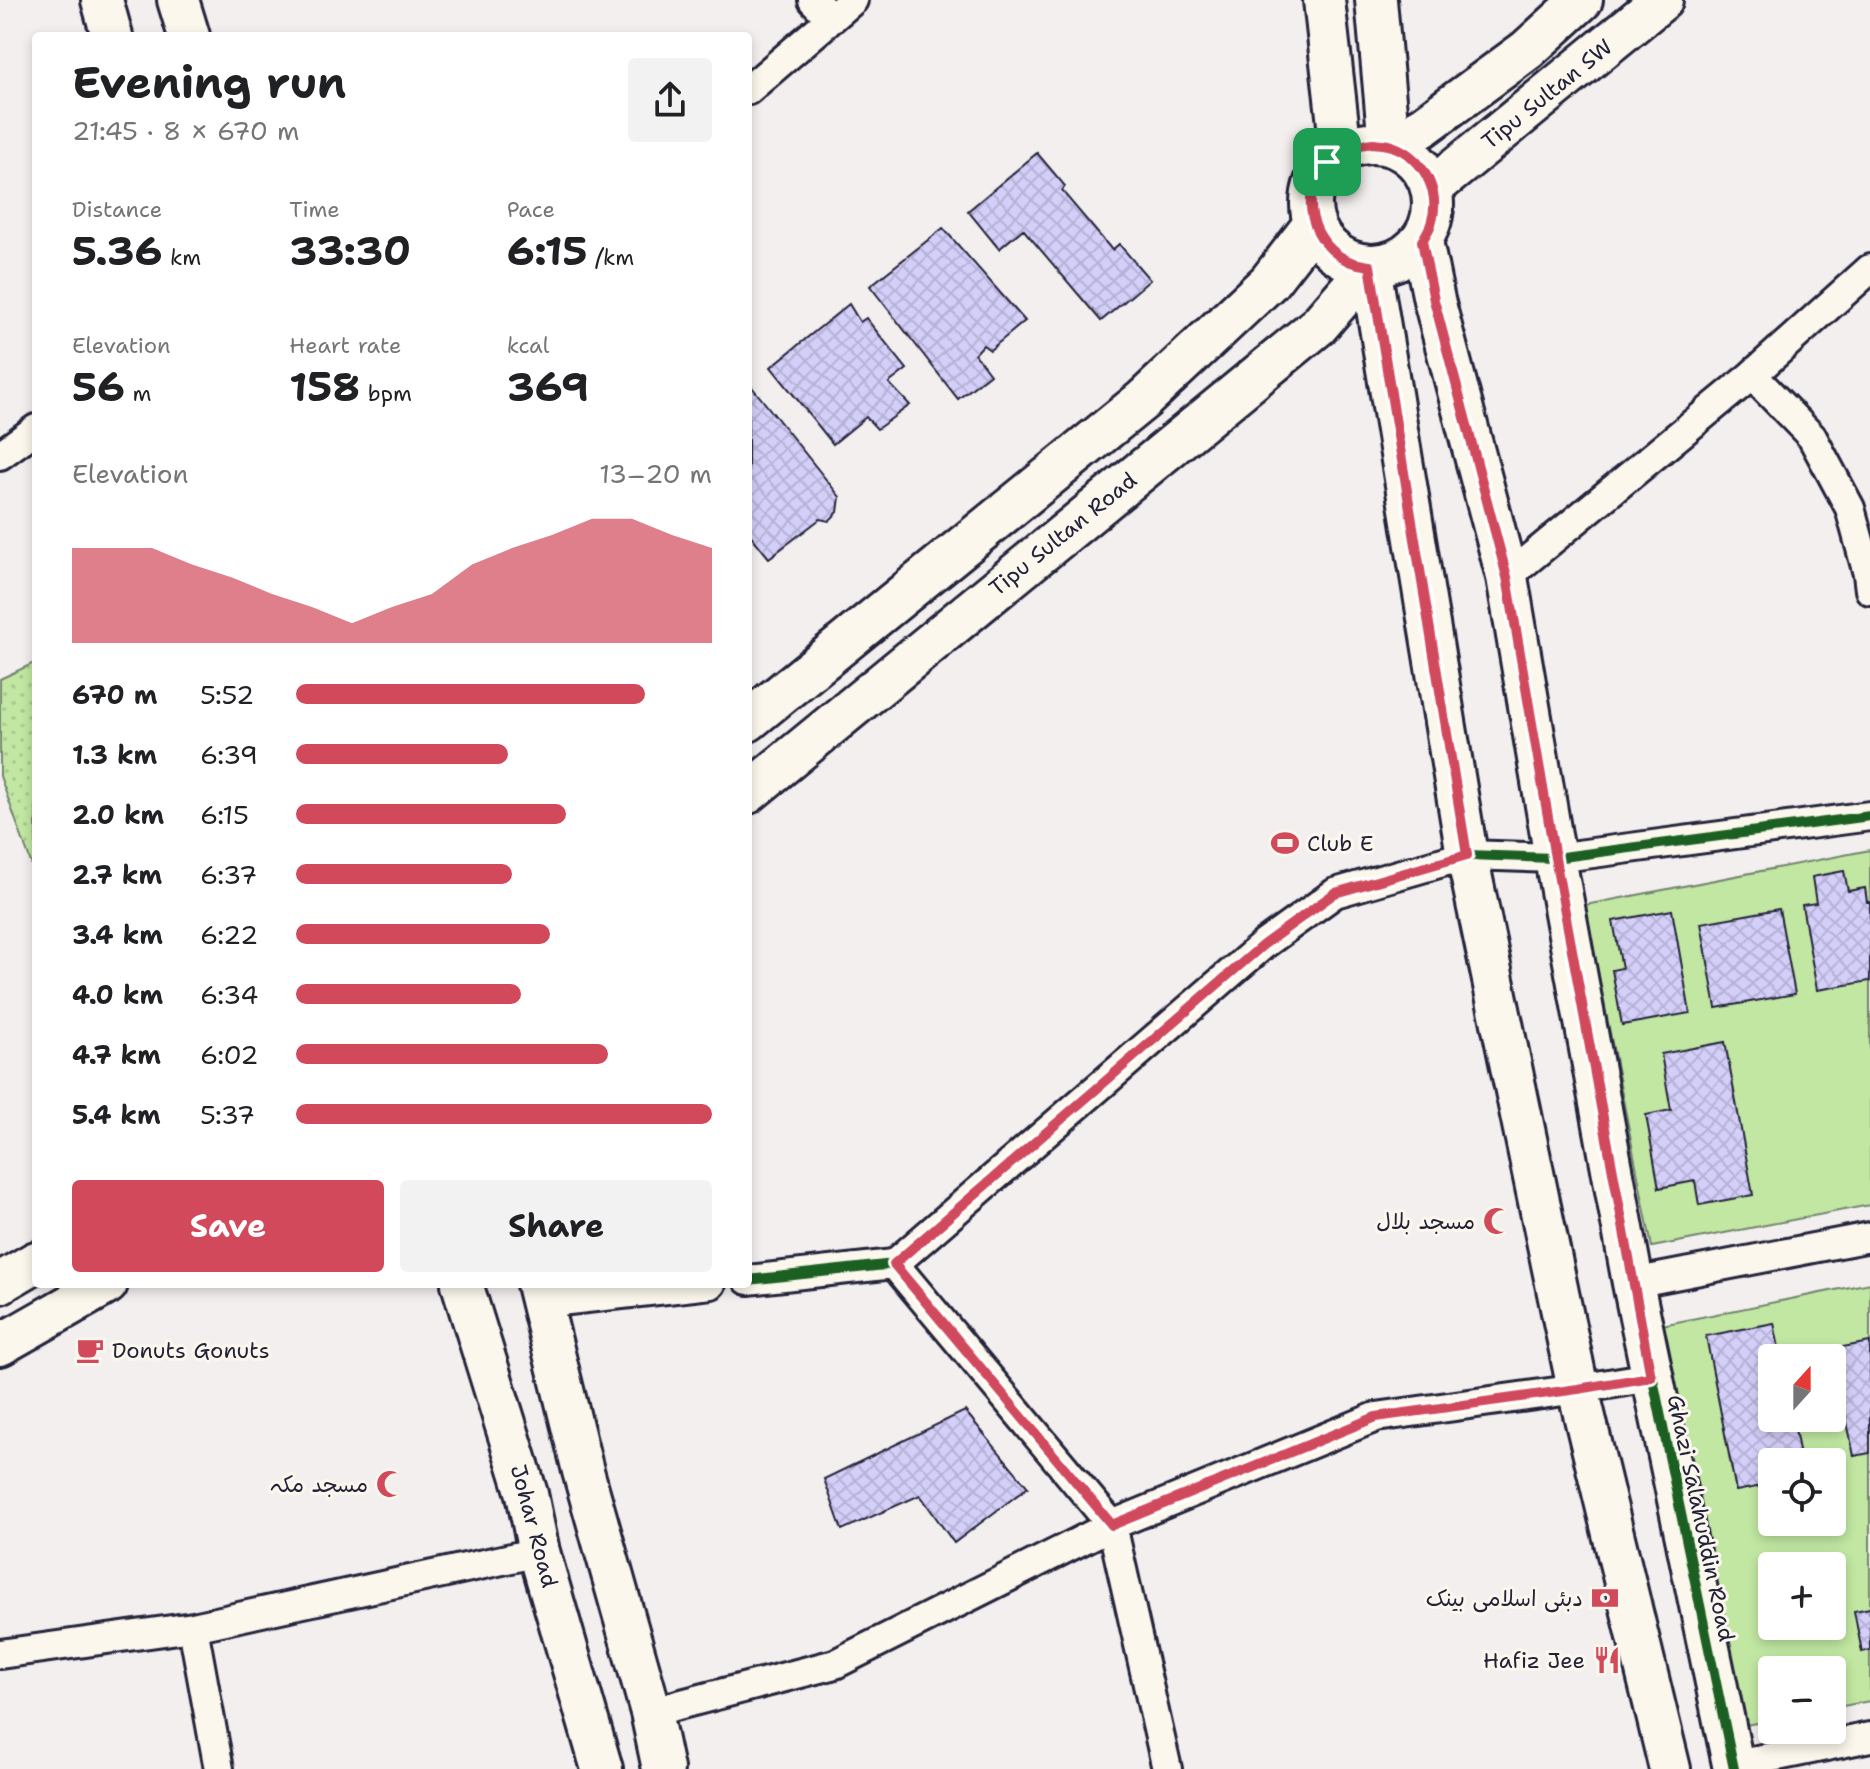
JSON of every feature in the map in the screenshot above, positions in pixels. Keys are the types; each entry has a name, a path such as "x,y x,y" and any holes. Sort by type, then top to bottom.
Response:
{"street":[{"path":"102,0 111,32"},
{"path":"178,0 188,32"},
{"path":"752,86 822,9 853,0"},
{"path":"1324,0 1341,151"},
{"path":"1376,0 1392,146"},
{"path":"1392,146 1527,50 1582,0"},
{"name":"Tipu Sultan SW","path":"1432,188 1662,0"},
{"path":"1373,143 1392,146 1411,156 1424,170 1432,188 1434,207 1431,225 1422,241 1407,255 1390,264 1370,266 1336,254 1322,240 1314,224 1312,191 1327,162 1341,151 1373,143"},
{"path":"752,718 1143,400 1269,282 1314,224"},
{"name":"Ghazi Salahuddin Road","path":"1422,241 1434,300 1507,577 1633,1283 1733,1767"},
{"path":"1370,266 1467,855 1578,1389 1665,1768"},
{"name":"Tipu Sultan Road","path":"752,790 1318,326 1370,266"},
{"path":"1507,577 1752,375 1870,269"},
{"path":"1752,375 1812,437 1850,508 1869,579"},
{"path":"0,455 32,432"},
{"path":"752,1280 894,1264 1263,945 1335,893 1467,855 1555,858 1870,816"},
{"path":"1633,1283 1870,1237"},
{"path":"0,1283 32,1264"},
{"path":"894,1264 1112,1525 1167,1769"},
{"path":"0,1345 100,1288"},
{"name":"Johar Road","path":"463,1288 527,1494 539,1552 602,1769"},
{"path":"635,1288 540,1293 583,1471 651,1712 663,1769"},
{"path":"651,1712 835,1664 1112,1525 1376,1417 1651,1377"},
{"path":"527,1494 583,1471"},
{"path":"0,1654 193,1627 539,1552"},
{"path":"193,1627 219,1769"},
{"path":"1733,1767 1870,1737"}],"green space":[{"path":"32,664 32,866 0,776 0,679"},
{"path":"1870,850 1870,1205 1652,1247 1585,905"},
{"path":"1870,1283 1870,1701 1846,1705 1846,1656 1758,1656 1758,1723 1730,1728 1657,1326"}],"building":[{"path":"1037,153 1065,186 1062,191 1112,250 1119,244 1150,280 1101,321 1023,229 999,249 968,211"},
{"path":"943,228 1025,321 990,350 983,345 975,354 990,374 958,399 870,286"},
{"path":"849,304 860,322 866,318 907,369 889,383 910,405 877,429 866,417 833,444 771,367"},
{"path":"752,387 840,497 838,512 829,521 820,519 769,558 752,537"},
{"path":"1844,871 1848,891 1865,888 1867,902 1870,902 1870,981 1817,990 1802,905 1816,903 1812,877"},
{"path":"1779,909 1795,994 1716,1008 1701,923"},
{"path":"1672,910 1690,1013 1622,1025 1612,970 1622,968 1613,921"},
{"path":"1725,1042 1753,1195 1699,1205 1695,1181 1659,1188 1646,1115 1671,1110 1661,1054"},
{"path":"1774,1323 1778,1344 1758,1344 1758,1432 1796,1432 1798,1448 1758,1448 1758,1487 1736,1491 1706,1336"},
{"path":"1870,1342 1870,1453 1854,1456 1846,1417 1846,1346"},
{"path":"965,1411 1028,1487 954,1543 920,1495 842,1530 824,1479"},
{"path":"1870,1608 1870,1650 1862,1652 1854,1611"}],"cycle path":[{"path":"1422,241 1434,300 1507,577 1633,1283 1734,1769"},
{"path":"752,1280 894,1264 1263,945 1335,893 1467,855 1555,858 1870,816"}],"place":[{"name":"Club E","path":"1285,843"},
{"name":"مسجد بلال","path":"1497,1221"},
{"name":"Donuts Gonuts","path":"90,1350"},
{"name":"مسجد مکہ","path":"390,1484"},
{"name":"دبئی اسلامی بینک","path":"1605,1598"},
{"name":"Hafiz Jee","path":"1607,1660"}],"route":[{"path":"1356,145 1389,145 1411,156 1424,170 1432,188 1434,207 1431,225 1422,241 1434,300 1507,577 1555,858 1651,1377 1376,1417 1112,1525 894,1264 1263,945 1335,893 1467,855 1370,266 1336,254 1322,240 1314,224 1312,191 1327,162 1341,151 1356,145"}]}
